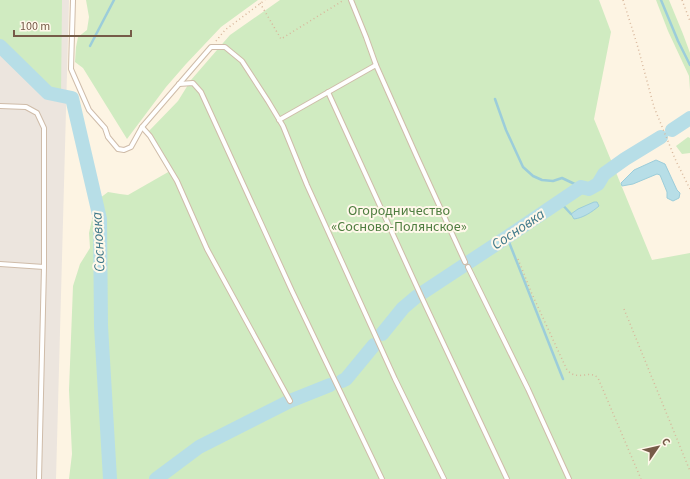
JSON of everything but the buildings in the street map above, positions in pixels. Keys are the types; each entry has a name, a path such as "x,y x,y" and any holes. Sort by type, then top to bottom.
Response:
{"lane":[{"path":"73,0 71,70 90,110 105,128 108,137 118,149 124,150 130,147 142,126 211,47 224,47 242,61 268,100 279,120 395,379 444,479"},
{"path":"351,0 364,30 376,65 465,262"},
{"path":"279,120 376,65"},
{"path":"179,84 193,83 201,92 292,291 382,479"},
{"path":"328,92 419,292 507,479"},
{"path":"0,106 26,107 37,113 44,128 44,267 39,479"},
{"path":"142,126 150,136 177,181 207,248 290,400"},
{"path":"0,264 44,267"},
{"path":"468,267 528,389 569,479"}],"path":[{"path":"211,47 225,30 265,0"},
{"path":"260,3 281,39 344,0"},
{"path":"623,0 654,106 676,161 690,189"},
{"path":"682,0 690,21"},
{"path":"518,259 532,294 567,370 571,375 592,375 598,378 641,479"},
{"path":"624,308 690,471"}],"shaded area":[{"path":"0,0 69,0 56,479 0,479"}],"green space":[{"path":"0,0 62,0 61,97 0,39"},
{"path":"86,0 258,0 221,27 186,64 166,87 127,139 83,68 75,62 78,37 87,30 89,17"},
{"name":"Огородничество «Сосново-Полянское»","path":"280,0 599,0 611,32 594,119 652,260 690,253 690,479 69,479 72,454 69,390 73,286 80,264 90,248 89,233 96,201 108,192 128,195 170,171 148,132 178,101 191,80 230,35"},
{"path":"656,0 669,0 683,34 690,53 690,90 689,76 668,31"},
{"path":"688,137 690,138 690,153 682,154 676,146"}],"water":[{"path":"656,160 665,164 677,190 680,193 679,198 673,201 667,198 667,192 660,175 657,174 633,184 622,186 621,183 634,170"},
{"path":"594,202 597,202 599,206 587,214 574,219 571,214"}],"waterway":[{"path":"90,46 114,0"},
{"path":"661,0 690,65"},
{"name":"Сосновка","path":"0,46 48,93 72,98 100,219 101,326 110,479"},
{"path":"495,99 506,130 523,167 533,176 542,180 553,181 562,178 581,187"},
{"name":"Сосновка","path":"672,130 690,118"},
{"name":"Сосновка","path":"382,334 403,308 416,297 581,187 589,189 598,184 604,174 661,137"},
{"path":"560,202 571,214"},
{"path":"507,237 563,379"},
{"name":"Сосновка","path":"342,381 346,379 374,345"},
{"name":"Сосновка","path":"156,479 199,447 290,401 330,385"}]}
